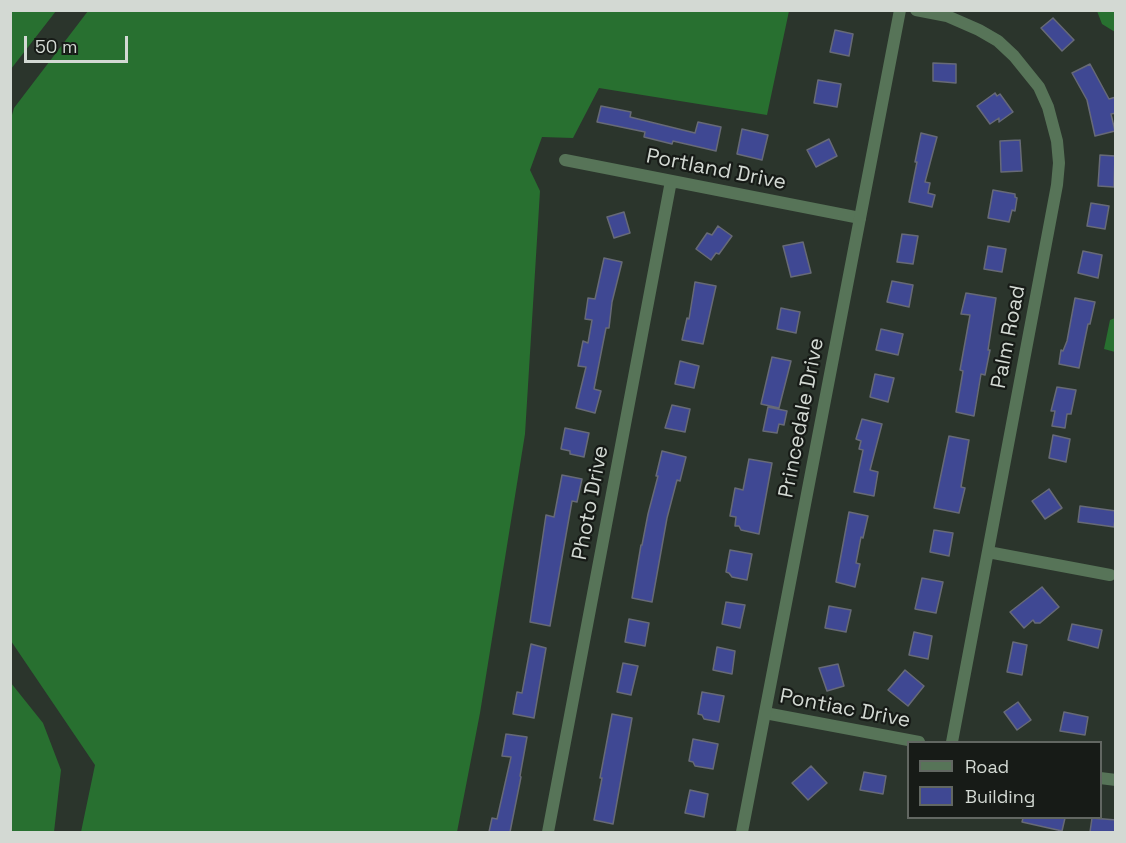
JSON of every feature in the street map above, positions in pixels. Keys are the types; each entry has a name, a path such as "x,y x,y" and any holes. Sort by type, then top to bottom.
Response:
{"street":[{"name":"Princedale Drive","path":"742,832 900,10"},
{"name":"Palm Road","path":"916,10 946,16 998,41 1014,56 1039,87 1048,107 1058,141 1058,185 952,741"},
{"name":"Portland Drive","path":"565,160 860,218"},
{"name":"Photo Drive","path":"548,832 671,181"},
{"path":"988,552 1110,575"},
{"name":"Pontiac Drive","path":"765,713 914,741"}],"green space":[{"path":"10,11 56,11 11,69"},
{"path":"88,11 789,11 767,115 599,88 573,138 542,137 530,170 540,191 525,434 480,713 457,832 81,832 95,765 11,641 10,122 14,108"},
{"path":"1097,11 1115,11 1115,32 1102,24"},
{"path":"1115,318 1115,352 1104,349 1110,320"},
{"path":"11,683 43,723 61,770 54,832 11,832"}],"building":[{"path":"1053,18 1074,40 1062,51 1041,28"},
{"path":"835,30 853,34 849,56 830,52"},
{"path":"933,63 956,64 956,83 933,81"},
{"path":"1090,64 1109,99 1116,97 1116,113 1111,114 1115,131 1095,136 1087,100 1072,73"},
{"path":"818,80 841,84 837,107 814,103"},
{"path":"995,93 997,96 1000,94 1013,112 999,122 999,118 990,124 977,106"},
{"path":"601,106 631,112 630,117 695,133 698,122 721,127 716,151 673,141 672,144 644,137 645,132 597,122"},
{"path":"742,129 768,135 762,160 737,154"},
{"path":"921,133 937,137 925,182 930,183 928,193 935,195 932,207 909,202"},
{"path":"829,139 837,156 816,167 807,150"},
{"path":"1020,140 1022,171 1001,172 1000,141"},
{"path":"1100,155 1115,156 1114,187 1098,186"},
{"path":"993,190 1015,194 1017,198 1015,211 1012,210 1009,222 988,218"},
{"path":"1091,203 1109,206 1105,229 1087,226"},
{"path":"624,212 630,233 614,238 607,217"},
{"path":"718,226 732,236 719,254 716,253 711,260 696,249 707,233 712,235"},
{"path":"902,234 918,236 913,264 897,262"},
{"path":"803,242 811,273 791,277 783,246"},
{"path":"988,246 1006,249 1002,272 984,269"},
{"path":"1083,251 1102,255 1098,278 1078,273"},
{"path":"604,258 622,262 594,389 601,391 595,413 576,408 586,367 578,366 583,341 588,343 592,320 585,319 588,298 595,299"},
{"path":"892,281 913,285 909,307 887,302"},
{"path":"695,282 716,286 703,344 682,340 687,318 689,319"},
{"path":"966,293 996,298 988,350 990,350 985,375 981,374 974,416 956,412 963,371 960,370 970,315 961,314"},
{"path":"1075,298 1095,302 1079,368 1059,364 1061,350 1063,351 1067,341"},
{"path":"781,308 800,312 796,333 777,329"},
{"path":"881,329 903,334 898,355 876,350"},
{"path":"772,357 791,361 779,408 761,404"},
{"path":"680,361 699,366 694,388 675,384"},
{"path":"875,374 894,378 888,402 870,397"},
{"path":"1057,387 1076,390 1071,414 1067,414 1065,428 1052,426 1055,411 1051,411"},
{"path":"672,405 690,409 685,432 665,428"},
{"path":"768,407 787,411 784,425 779,424 777,433 763,431"},
{"path":"862,419 882,424 870,470 878,472 874,496 854,492 863,450 859,449 861,441 856,439"},
{"path":"565,428 589,433 584,457 561,449"},
{"path":"1053,435 1070,439 1066,462 1049,458"},
{"path":"949,436 969,440 961,487 965,488 959,513 934,508"},
{"path":"662,451 686,457 667,518 652,602 632,598"},
{"path":"749,459 772,463 759,534 741,530 739,526 735,526 736,517 730,516 735,488 743,490"},
{"path":"562,475 582,479 577,502 572,501 550,626 530,622 546,515 554,517"},
{"path":"1049,489 1062,508 1045,519 1032,501"},
{"path":"1080,506 1116,511 1114,527 1078,522"},
{"path":"849,512 868,516 856,563 860,564 855,587 836,582"},
{"path":"934,530 953,533 949,556 930,552"},
{"path":"730,550 752,554 747,580 732,577 726,572"},
{"path":"922,578 943,582 936,613 915,609"},
{"path":"1042,587 1059,607 1040,623 1035,623 1033,620 1024,628 1010,612"},
{"path":"726,602 745,605 740,628 722,624"},
{"path":"829,606 851,610 846,632 825,628"},
{"path":"629,619 649,623 645,646 625,642"},
{"path":"1072,624 1102,630 1098,648 1068,640"},
{"path":"914,632 932,636 928,659 909,655"},
{"path":"1013,642 1027,645 1022,675 1007,672"},
{"path":"531,644 546,648 534,718 513,714 517,692 522,693"},
{"path":"717,647 735,651 732,674 713,670"},
{"path":"623,663 638,666 631,695 617,692"},
{"path":"838,664 844,686 827,691 819,668"},
{"path":"905,670 924,686 908,706 888,690"},
{"path":"702,692 724,696 719,722 704,719 698,714"},
{"path":"1018,702 1031,720 1017,730 1004,712"},
{"path":"1064,712 1088,717 1085,735 1060,731"},
{"path":"612,714 632,718 613,824 594,820"},
{"path":"506,734 527,737 521,777 510,832 489,832 492,818 497,819 511,757 502,756"},
{"path":"693,739 718,744 713,769 695,766 689,761"},
{"path":"811,766 827,783 808,800 792,783"},
{"path":"864,772 886,776 883,794 860,790"},
{"path":"690,790 708,794 704,817 685,813"},
{"path":"1023,819 1065,819 1062,831 1022,822"},
{"path":"1092,819 1116,820 1116,832 1090,832"}]}
